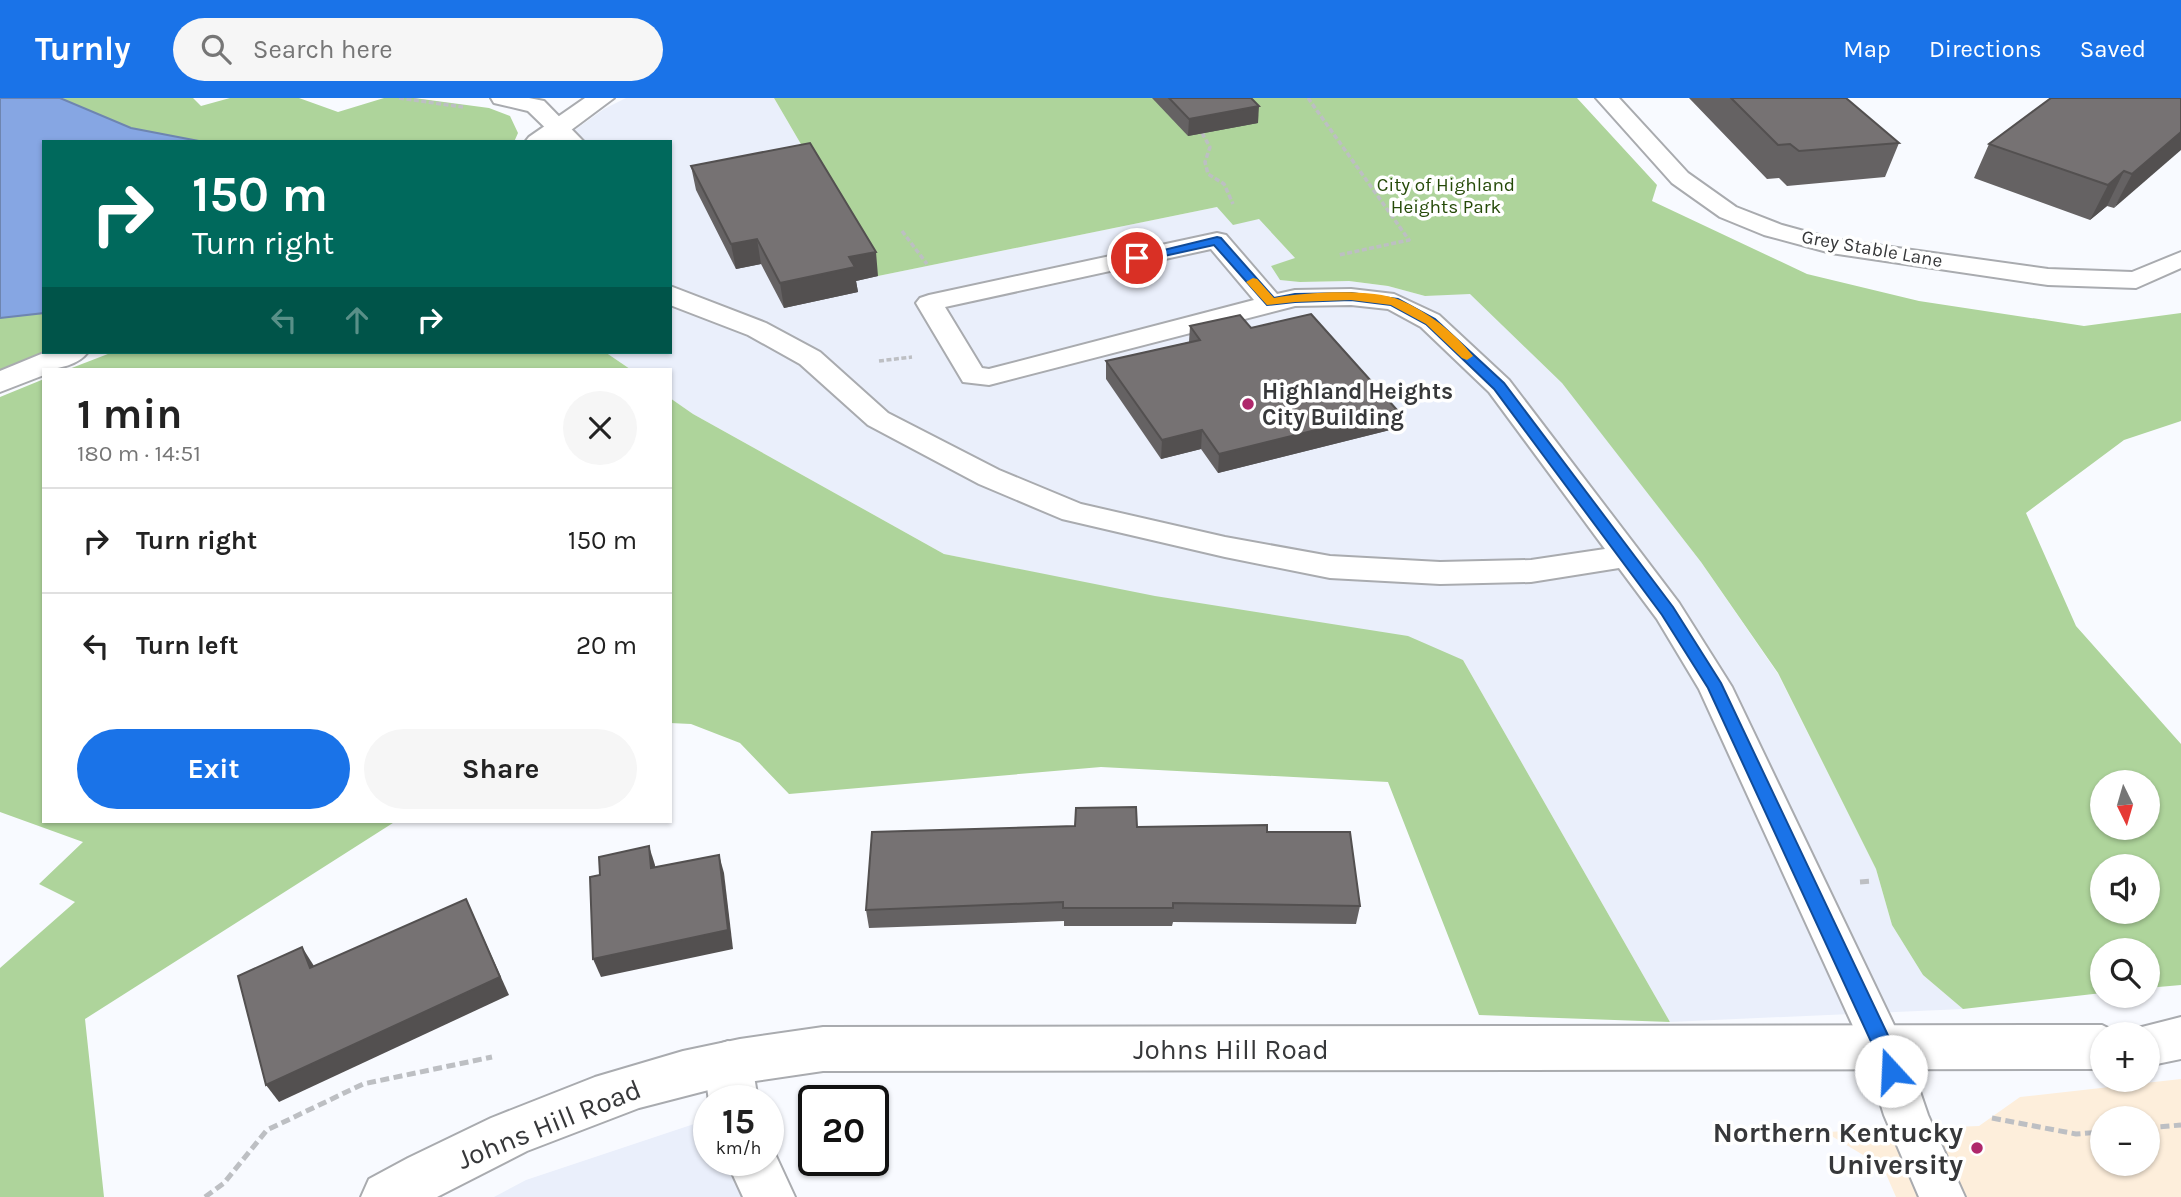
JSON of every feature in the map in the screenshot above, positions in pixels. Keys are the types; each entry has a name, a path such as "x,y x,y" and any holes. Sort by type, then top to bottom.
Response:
{"street":[{"path":"557,137 602,98"},
{"path":"0,382 67,354"},
{"path":"2160,1042 2181,1038"},
{"name":"Johns Hill Road","path":"387,1197 437,1168 561,1113 649,1084 730,1082 823,1049 2090,1047"},
{"path":"759,1176 769,1197"}],"lane":[{"path":"502,98 536,106 557,137"},
{"name":"Grey Stable Lane","path":"1607,98 1680,178 1728,212 1784,233 1830,246 2095,280 2136,280 2181,260"},
{"path":"1271,303 1217,240 929,303 973,376 989,377 1295,298 1351,297 1394,302 1430,321 1499,386 1668,611 1715,687 1884,1048 1906,1115 1942,1197"},
{"path":"672,295 757,329 815,362 878,419 989,477 1073,512 1225,547 1330,567 1440,573 1531,571 1627,556"}],"path":[{"path":"1308,98 1409,240"},
{"path":"1202,133 1210,147 1205,162 1208,174 1224,184 1245,227 1217,240"},
{"path":"815,362 893,361 956,347"},
{"path":"1856,882 1873,881"},
{"path":"205,1197 224,1183 267,1130 363,1084 492,1058"},
{"path":"1992,1118 2076,1134 2090,1133"},
{"path":"2160,1127 2181,1125"}],"shaded area":[{"path":"626,98 774,98 878,276 1217,207 1259,218 1296,259 1271,266 1300,282 1349,281 1388,286 1425,296 1470,293 1562,382 1701,562 1778,674 1876,869 1892,925 1923,975 1963,1009 1670,1022 1463,660 944,554 693,414 672,399 672,368 629,368 608,354 672,354 672,140 561,140 604,109"},
{"name":"Northern Kentucky University","path":"2181,1079 2181,1197 1896,1197 1883,1167 1825,1132 1979,1126 2020,1097 2090,1089 2090,1092 2160,1092 2160,1081"},
{"path":"693,1124 693,1176 734,1176 742,1197 494,1197 526,1180"}],"green space":[{"path":"0,98 193,98 201,106 230,98 299,98 338,112 384,98 414,98 489,108 510,116 518,133 515,140 42,140 42,354 44,354 0,373"},
{"name":"City of Highland Heights Park","path":"774,98 1577,98 1657,185 1652,201 1807,274 1919,301 2084,326 2181,313 2181,421 2124,440 2026,513 2076,626 2181,744 2181,985 2160,987 2160,938 2090,938 2090,994 1963,1009 1923,975 1892,925 1876,869 1778,673 1701,562 1562,383 1470,294 1425,296 1388,286 1349,281 1280,280 1271,266 1295,258 1259,219 1233,225 1217,207 878,276"},
{"path":"108,354 608,354 629,368 72,368"},
{"path":"42,380 42,823 393,823 85,1019 104,1197 0,1197 0,968 75,902 39,884 83,842 0,812 0,397"},
{"path":"672,399 693,414 944,554 1155,596 1408,636 1463,660 1670,1022 1479,1015 1388,782 1101,767 789,794 740,743 691,724 672,723"}],"water":[{"path":"0,98 60,98 131,128 194,140 42,140 42,313 0,318"}],"building":[{"path":"1169,98 1251,98 1259,106 1189,119"},
{"path":"1731,98 1846,98 1899,143 1799,151 1790,144 1778,145"},
{"path":"2051,98 2181,98 2181,132 2132,174 2124,171 2108,185 1989,144"},
{"path":"810,143 876,252 849,257 855,267 780,283 757,239 731,244 691,166"},
{"name":"Highland Heights City Building","path":"1311,314 1397,410 1219,454 1202,430 1162,440 1106,361 1200,340 1190,326 1240,315 1251,328"},
{"path":"1136,807 1137,827 1267,825 1267,832 1350,832 1360,906 1173,903 1173,908 1063,908 1063,902 866,910 872,832 1075,826 1076,808"},
{"path":"649,846 651,868 719,855 728,930 593,959 590,877 600,875 599,857"},
{"path":"466,899 500,977 266,1085 238,976 302,947 310,968"}],"slow traffic":[{"path":"1253,282 1271,303 1295,298 1351,297 1394,302 1430,321 1467,356"}],"place":[{"name":"Highland Heights City Building","path":"1248,404"},
{"name":"Northern Kentucky University","path":"1977,1148"}],"route":[{"path":"1137,258 1217,240 1271,303 1295,298 1351,297 1394,302 1430,321 1499,386 1668,611 1715,687 1884,1048 1891,1071"}]}
